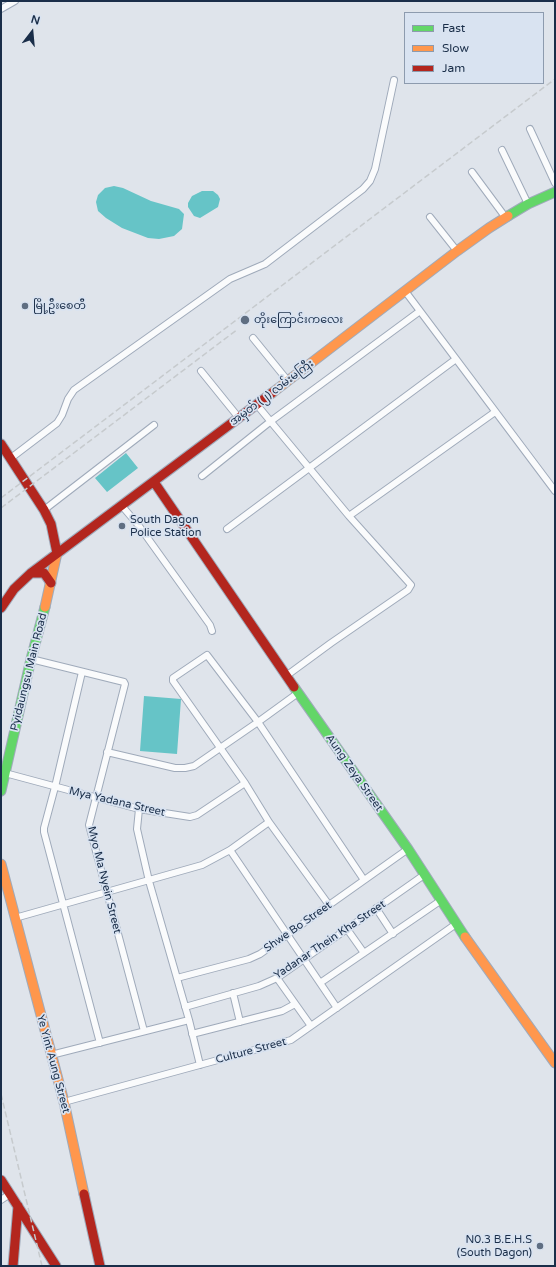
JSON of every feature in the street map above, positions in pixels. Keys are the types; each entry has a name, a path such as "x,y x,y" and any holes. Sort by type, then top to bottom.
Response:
{"main road":[{"name":"အမှတ် (၂) လမ်းမကြီး","path":"1,608 14,589 31,573 288,382 457,251 489,228 528,204 555,192"},
{"path":"1,444 6,456 44,510 51,524 57,553"},
{"name":"Aung Zeya Street","path":"154,482 286,676 408,850 440,901 555,1063"},
{"name":"Pyidaungsu Main Road","path":"1,791 57,553"},
{"path":"31,573 44,573 51,583"},
{"name":"Ye Yint Aung Street","path":"1,864 64,1102 100,1266"},
{"path":"1,1180 56,1266"},
{"path":"13,1266 18,1206"}],"street":[{"path":"1,9 15,1"},
{"path":"6,456 57,423 62,415 68,399 74,390 230,279 265,264 363,189 370,181 374,169 394,80"},
{"path":"530,129 555,182"},
{"path":"502,150 528,204"},
{"path":"472,172 506,218"},
{"path":"430,217 457,251"},
{"path":"405,291 555,491"},
{"path":"202,476 270,421 420,311"},
{"path":"254,338 288,382"},
{"path":"227,529 456,358"},
{"path":"201,371 239,418"},
{"path":"257,405 349,516 412,585 411,588 286,676"},
{"path":"349,516 495,412"},
{"path":"44,510 154,425"},
{"path":"122,506 139,526 210,625 212,631"},
{"path":"329,905 270,822 246,783 173,681 173,678 207,655 258,722 364,880"},
{"path":"31,659 82,672 44,832 100,1043"},
{"name":"Myo Ma Nyein Street","path":"82,672 124,682 125,684 89,824 144,1031"},
{"path":"107,752 175,768 194,766 298,693"},
{"name":"Mya Yadana Street","path":"5,773 139,809 195,817 246,783"},
{"path":"139,809 137,829 200,1065"},
{"path":"15,918 150,881 202,865 230,850 270,822"},
{"path":"230,850 337,1008"},
{"name":"Shwe Bo Street","path":"177,978 249,959 260,954 408,850"},
{"name":"Yadanar Thein Kha Street","path":"185,1007 259,986 277,978 424,875"},
{"path":"320,983 440,901"},
{"path":"376,908 393,934"},
{"name":"Culture Street","path":"64,1102 292,1040 456,924"},
{"path":"347,929 364,954"},
{"path":"277,978 311,1026"},
{"path":"233,993 240,1022"},
{"path":"192,1034 282,1011 295,1004"},
{"path":"51,1055 189,1020"},
{"path":"1,1200 10,1194"}],"water":[{"path":"114,186 123,188 151,201 179,209 184,214 182,229 174,236 159,239 148,238 122,228 106,218 98,211 96,202 98,195 105,188"},
{"path":"202,191 213,191 220,199 218,207 200,218 194,216 188,207 188,203 192,196"},
{"path":"126,453 138,468 107,492 95,478"},
{"path":"144,696 181,699 177,754 140,751"}],"railway":[{"path":"1,498 555,79"},
{"path":"1,508 238,329"},
{"path":"1,1094 42,1266"}],"traffic: fast":[{"path":"508,216 528,204 555,192"},
{"path":"1,791 31,659 45,607"},
{"path":"294,687 408,849 465,937"}],"traffic: slow":[{"path":"272,393 457,251 508,216"},
{"path":"45,607 57,553"},
{"path":"1,864 64,1102 84,1194"},
{"path":"465,937 555,1063"}],"traffic: jam":[{"path":"1,608 14,589 31,573 272,393"},
{"path":"1,444 44,510 51,524 57,553"},
{"path":"154,482 294,687"},
{"path":"31,573 44,573 51,583"},
{"path":"1,1180 56,1266"},
{"path":"84,1194 100,1266"},
{"path":"13,1266 18,1206"}],"place":[{"name":"မြို့ဦးစေတီ","path":"25,306"},
{"name":"တိုးကြောင်းကလေး","path":"245,320"},
{"name":"South Dagon Police Station","path":"122,526"},
{"name":"N0.3 B.E.H.S (South Dagon)","path":"540,1246"}]}
